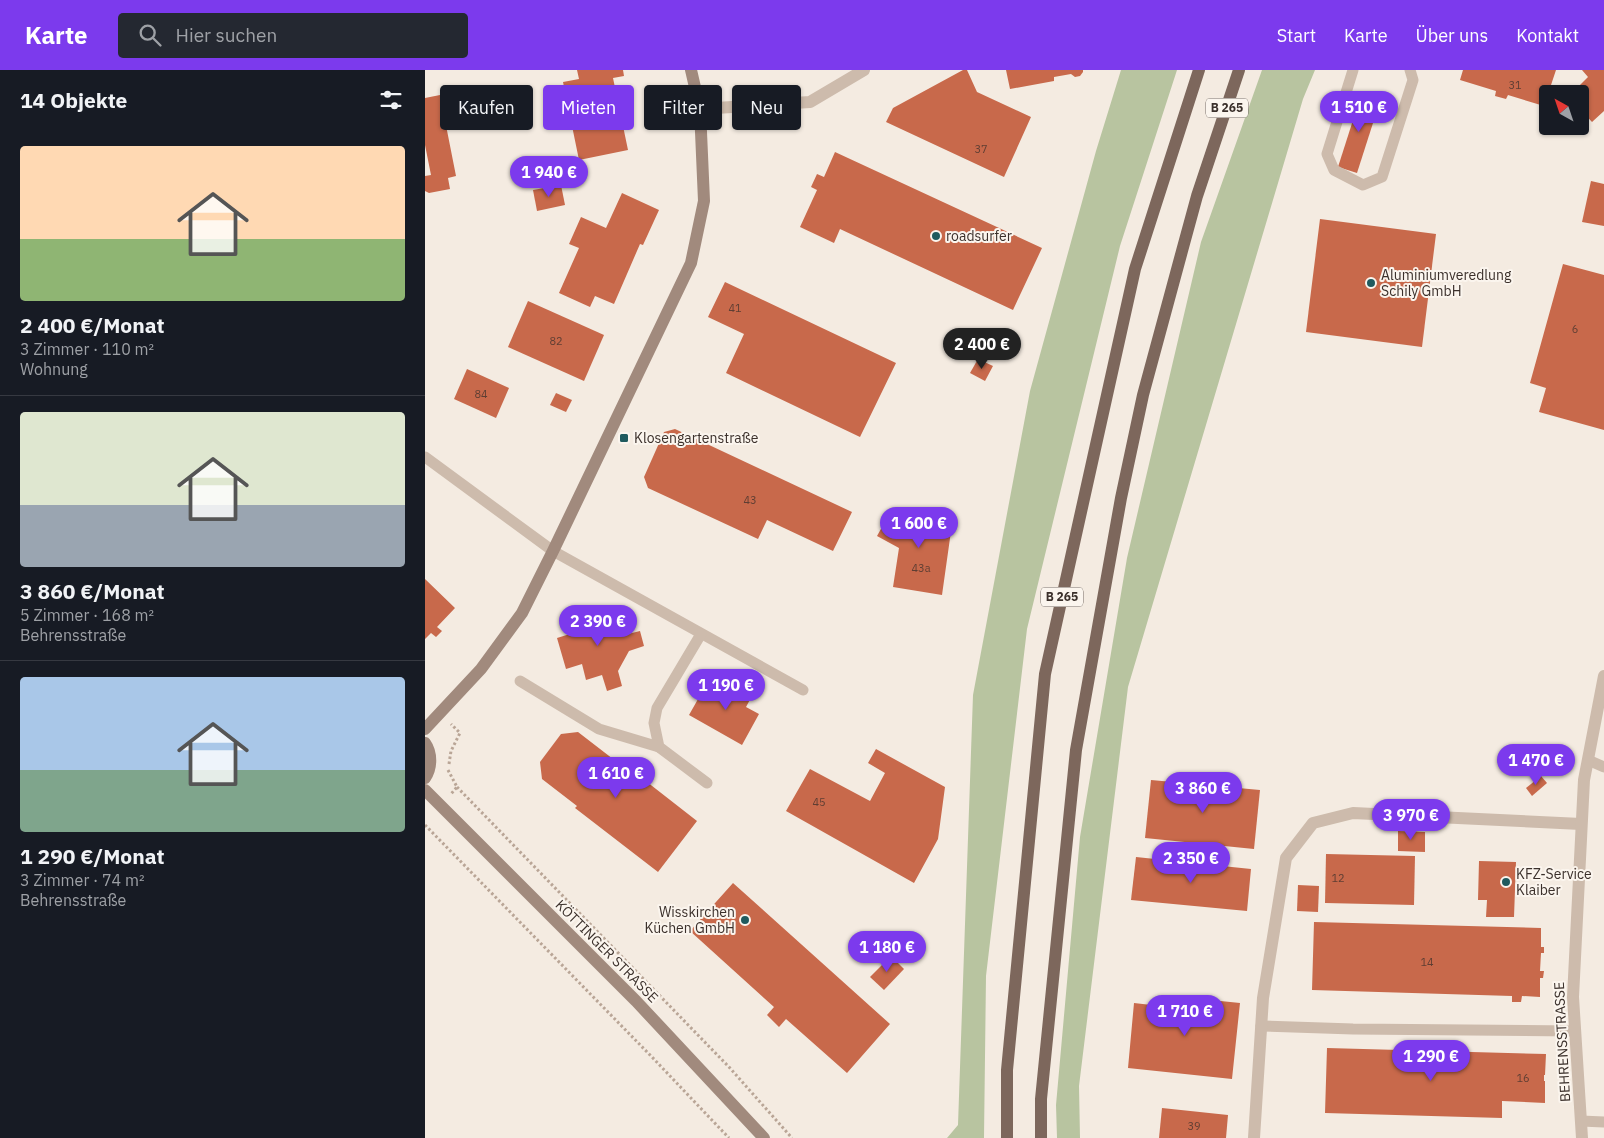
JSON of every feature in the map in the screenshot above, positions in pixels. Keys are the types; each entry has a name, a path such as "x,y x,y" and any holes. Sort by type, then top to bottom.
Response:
{"main road":[{"path":"691,70 694,85"},
{"name":"B 265","path":"1007,1138 1007,1070 1045,674 1135,269 1199,70"},
{"name":"B 265","path":"1041,1138 1041,1099 1076,750 1121,498 1143,395 1174,278 1200,188 1239,70"},
{"path":"425,729 481,668 522,613 691,263 704,201 701,130"},
{"path":"425,743 430,760 428,774 425,778"},
{"name":"KÖTTINGER STRASSE","path":"425,790 636,1001 764,1138"}],"street":[{"path":"722,108 810,102 864,70"},
{"name":"BEHRENSSTRASSE","path":"1582,1138 1573,997 1581,824 1584,780 1603,691 1604,676"},
{"path":"1254,1138 1263,998 1286,858 1313,823 1353,813 1581,824"}],"lane":[{"path":"1353,70 1327,154 1334,170 1363,185 1382,177 1413,80 1410,70"},
{"path":"425,457 553,551 803,690"},
{"path":"659,747 654,723 657,708 701,634"},
{"path":"520,681 599,729 659,747 707,783"},
{"path":"1588,760 1604,767"},
{"path":"1261,1026 1353,1029 1575,1031"},
{"path":"1581,1121 1604,1122"}],"path":[{"path":"453,726 460,733 451,751 448,771 457,787 729,1067 792,1138"},
{"path":"447,797 457,787"},
{"path":"425,825 729,1138"}],"green space":[{"path":"1121,70 1177,70 1120,246 1027,629 986,976 984,1138 947,1138 958,1125 973,695 1030,391 1096,151"},
{"path":"1262,70 1315,70 1303,99 1128,687 1079,1086 1080,1138 1057,1138 1056,1105 1080,837 1127,558 1201,242"}],"building":[{"path":"577,70 623,70 624,76 613,78 614,85 564,85 563,82 579,79"},
{"path":"963,70 967,70 977,92 1031,117 1004,177 886,122 893,108"},
{"path":"1006,70 1083,70 1083,72 1080,76 1075,77 1071,74 1054,77 1054,81 1010,89"},
{"path":"1463,70 1556,70 1551,85 1539,85 1539,104 1508,95 1506,99 1495,96 1496,91 1460,80"},
{"path":"1582,70 1604,70 1604,111 1592,122 1589,119 1589,85 1580,85 1588,77"},
{"path":"1362,92 1381,98 1357,173 1338,167"},
{"path":"440,95 440,130 447,130 456,176 448,178 450,189 429,193 425,191 425,176 431,175 425,145 425,98"},
{"path":"573,130 624,130 628,150 579,160"},
{"name":"roadsurfer","path":"835,152 1042,248 1013,310 840,229 834,243 800,227 817,190 811,187 817,174 824,177"},
{"path":"1591,181 1604,184 1604,226 1582,222"},
{"path":"561,185 565,205 537,211 533,190"},
{"path":"622,193 659,210 643,245 640,244 614,304 595,296 590,307 559,293 579,248 569,244 581,217 606,228"},
{"name":"Aluminiumveredlung Schily GmbH","path":"1320,219 1436,234 1422,347 1306,332"},
{"path":"1563,264 1604,275 1604,430 1539,412 1546,388 1530,383"},
{"path":"725,282 896,363 860,437 726,373 744,334 708,317"},
{"path":"528,301 604,335 584,381 508,347"},
{"path":"978,359 993,366 985,381 970,373"},
{"path":"467,369 509,388 496,418 454,399"},
{"path":"556,393 572,400 566,412 550,405"},
{"path":"675,429 852,512 833,551 767,520 758,539 648,488 644,477 664,432"},
{"path":"905,510 953,517 942,595 893,587 899,548 877,536 891,511 903,517"},
{"path":"425,579 455,608 437,627 442,631 436,637 431,633 425,639"},
{"path":"600,608 604,624 620,619 624,635 640,631 644,646 629,651 618,671 622,686 607,691 602,675 586,680 582,664 566,669 557,638 573,633 569,617"},
{"path":"726,678 753,694 746,707 759,714 742,745 689,715 706,685 719,692"},
{"path":"578,732 613,759 615,757 697,821 658,872 575,808 577,806 542,779 540,762 561,734"},
{"path":"876,749 945,787 938,839 914,883 786,811 810,769 870,801 885,773 868,763"},
{"path":"1541,776 1547,783 1532,796 1526,788"},
{"path":"1151,780 1260,790 1254,849 1145,838"},
{"path":"1398,831 1425,832 1425,852 1398,851"},
{"path":"1326,854 1415,856 1414,905 1325,903"},
{"path":"1136,857 1251,869 1247,911 1131,900"},
{"path":"1479,861 1516,862 1514,917 1486,917 1487,900 1478,900"},
{"path":"733,883 890,1024 847,1073 786,1019 779,1027 767,1015 774,1007 690,931"},
{"path":"1298,885 1319,886 1318,912 1297,911"},
{"path":"1314,922 1541,928 1541,947 1544,947 1544,953 1541,953 1540,971 1544,971 1543,978 1540,978 1540,997 1522,996 1521,1002 1512,1002 1512,996 1312,990"},
{"path":"891,956 904,969 884,990 870,977"},
{"path":"1162,995 1240,1003 1232,1079 1128,1068 1134,1003 1160,1006"},
{"path":"1327,1048 1546,1054 1544,1075 1545,1103 1502,1101 1502,1118 1325,1113"},
{"path":"1162,1108 1228,1115 1226,1138 1159,1138"}],"place":[{"name":"roadsurfer","path":"936,236"},
{"name":"Aluminiumveredlung Schily GmbH","path":"1371,283"},
{"name":"Klosengartenstraße","path":"624,438"},
{"name":"KFZ-Service Klaiber","path":"1506,882"},
{"name":"Wisskirchen Küchen GmbH","path":"745,920"}]}
